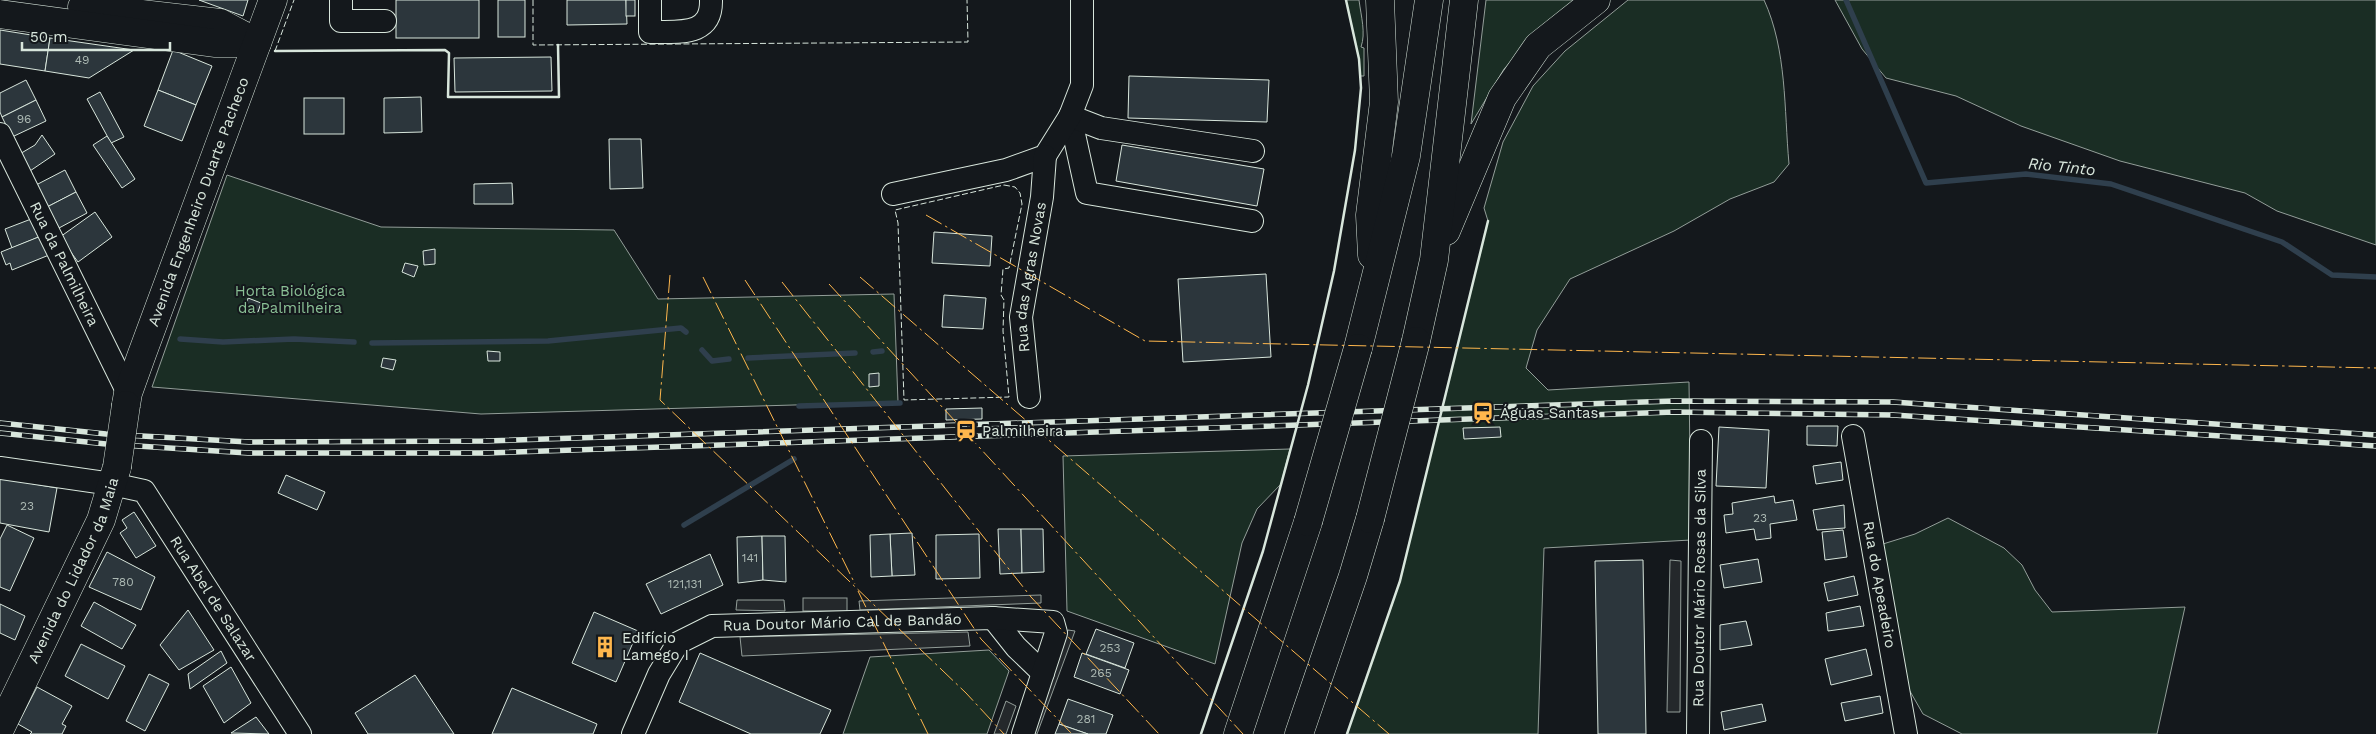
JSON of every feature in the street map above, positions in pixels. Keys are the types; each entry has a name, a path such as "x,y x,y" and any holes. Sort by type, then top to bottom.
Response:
{"main road":[{"path":"24,0 220,23 257,43"},
{"name":"Avenida Engenheiro Duarte Pacheco","path":"127,399 273,0"},
{"path":"1373,286 1370,215 1384,102 1380,0"},
{"path":"1238,734 1308,522 1358,348 1406,156 1429,0"},
{"path":"1299,734 1353,576 1416,341 1434,260 1464,0"},
{"path":"1434,260 1502,98 1538,46 1596,0"},
{"path":"0,14 214,43 257,43"},
{"name":"Avenida do Lidador da Maia","path":"0,729 101,520 115,475 127,399"}],"street":[{"path":"341,0 341,21 385,22"},
{"path":"650,0 650,32 689,31 698,28 708,19 711,0"},
{"name":"Rua das Agras Novas","path":"1029,397 1021,317 1042,197 1045,156 1070,116 1082,85 1082,0"},
{"path":"1070,116 1101,128 1253,151"},
{"path":"1070,116 1087,194 1252,221"},
{"name":"Rua da Palmilheira","path":"0,134 127,399"},
{"path":"893,194 1006,170 1045,156"},
{"name":"Rua do Apeadeiro","path":"1853,436 1906,734"},
{"name":"Rua Doutor Mário Rosas da Silva","path":"1698,734 1701,440"},
{"name":"Rua Abel de Salazar","path":"0,468 115,475 144,491 300,734"},
{"path":"993,618 1016,647 1043,673"},
{"name":"Rua Doutor Mário Cal de Bandão","path":"633,734 659,674 678,643 712,626 993,618 1053,622 1056,633 1023,734"}],"green space":[{"path":"1346,0 1359,0 1363,30 1361,47 1364,48 1364,76 1360,76 1359,59"},
{"path":"1486,0 1578,0 1535,35 1504,69 1471,124"},
{"path":"1628,0 1764,0 1777,39 1781,59 1789,164 1774,182 1730,199 1674,231 1570,279 1537,330 1526,368 1548,390 1689,382 1691,540 1544,548 1538,734 1347,734 1400,581 1488,221 1484,208 1503,142 1533,86 1565,51"},
{"path":"1835,0 2376,0 2376,245 2277,211 2245,193 2120,161 2021,126 1956,96 1886,78 1862,49"},
{"name":"Horta Biológica da Palmilheira","path":"227,175 381,227 614,230 658,299 894,294 898,402 481,414 152,387"},
{"path":"1290,449 1281,484 1257,509 1242,543 1215,664 1067,611 1063,456"},
{"path":"1948,518 2004,548 2022,565 2035,590 2052,612 2185,607 2157,734 1962,734 1923,714 1903,679 1883,544 1915,534"},
{"path":"989,650 1009,671 987,734 843,734 870,657"}],"shaded area":[{"path":"1670,560 1681,561 1680,712 1667,712"},
{"path":"1041,595 1041,603 860,610 859,601"},
{"path":"803,598 847,598 847,611 803,611"},
{"path":"737,600 784,600 785,611 736,610"},
{"path":"1068,630 1075,631 1037,734 1030,734"},
{"path":"968,632 970,646 742,656 740,637"},
{"path":"1006,701 1016,706 1006,734 994,734"}],"building":[{"path":"199,0 248,0 243,16"},
{"path":"396,0 479,0 479,38 396,38"},
{"path":"498,0 525,0 525,37 498,37"},
{"path":"567,0 626,0 627,24 567,25"},
{"path":"626,0 635,0 635,16 626,16"},
{"path":"0,30 50,38 45,71 0,64"},
{"path":"50,38 134,50 89,78 45,71"},
{"path":"173,50 212,66 196,105 158,90"},
{"path":"551,57 552,91 455,92 454,58"},
{"path":"1129,76 1269,80 1267,122 1128,118"},
{"path":"26,80 36,100 2,117 0,112 0,93"},
{"path":"158,90 196,105 182,141 144,126"},
{"path":"100,92 124,137 111,143 87,99"},
{"path":"421,97 422,132 384,133 384,98"},
{"path":"304,98 344,98 344,134 304,134"},
{"path":"36,100 46,121 12,137 2,117"},
{"path":"42,135 55,154 27,173 18,155 35,145"},
{"path":"107,136 135,179 122,188 93,145"},
{"path":"609,139 641,139 643,188 610,189"},
{"path":"1122,145 1264,169 1257,206 1116,181"},
{"path":"65,170 76,192 47,207 36,185"},
{"path":"512,183 513,204 474,204 474,184"},
{"path":"76,192 87,213 59,228 47,207"},
{"path":"95,212 112,237 78,262 60,237"},
{"path":"39,216 46,234 12,248 5,229"},
{"path":"934,232 992,236 990,266 932,263"},
{"path":"46,234 54,253 12,270 10,263 6,265 1,252"},
{"path":"435,249 435,264 424,265 423,251"},
{"path":"405,263 418,266 414,277 402,272"},
{"path":"1266,274 1271,357 1183,362 1178,279"},
{"path":"944,295 986,298 983,329 942,327"},
{"path":"248,298 261,303 258,312 246,308"},
{"path":"487,351 500,352 500,361 488,361"},
{"path":"383,358 396,360 393,370 381,367"},
{"path":"879,373 879,386 869,387 869,374"},
{"path":"982,408 982,419 946,420 946,409"},
{"path":"1807,426 1838,426 1837,446 1807,445"},
{"path":"1500,427 1501,437 1464,439 1463,428"},
{"path":"1719,427 1769,430 1766,488 1716,486"},
{"path":"1841,462 1843,480 1816,484 1813,466"},
{"path":"286,475 325,492 317,510 278,493"},
{"path":"0,478 57,488 49,532 0,523"},
{"path":"1774,496 1775,503 1793,500 1797,520 1770,524 1771,538 1756,540 1754,529 1726,533 1724,515 1733,514 1732,503"},
{"path":"1844,505 1845,528 1817,530 1813,510"},
{"path":"134,512 156,546 136,558 120,533 127,528 122,520"},
{"path":"7,525 34,538 10,591 0,587 0,539"},
{"path":"998,529 1021,529 1022,573 1000,574"},
{"path":"1021,529 1043,529 1044,572 1022,573"},
{"path":"1843,530 1847,557 1825,560 1822,532"},
{"path":"912,533 915,575 892,576 890,534"},
{"path":"890,534 892,576 871,577 870,535"},
{"path":"979,534 980,578 936,579 936,535"},
{"path":"762,536 763,580 738,583 737,537"},
{"path":"762,536 785,536 786,582 763,580"},
{"path":"107,552 155,577 141,610 89,587"},
{"path":"710,554 723,585 661,614 646,584"},
{"path":"1758,559 1762,582 1724,588 1720,565"},
{"path":"1643,560 1646,734 1598,734 1595,561"},
{"path":"1854,576 1858,595 1828,601 1824,583"},
{"path":"94,602 136,625 122,649 81,626"},
{"path":"0,604 25,616 15,640 0,633"},
{"path":"1860,606 1864,626 1828,631 1826,613"},
{"path":"188,610 214,650 179,670 160,645"},
{"name":"Edifício Lamego I","path":"594,612 638,631 616,682 572,663"},
{"path":"1746,621 1752,645 1720,650 1720,625"},
{"path":"1096,629 1134,643 1125,668 1086,654"},
{"path":"81,644 125,666 108,699 65,676"},
{"path":"1866,649 1872,675 1831,685 1825,659"},
{"path":"221,651 227,663 190,689 188,674"},
{"path":"700,653 831,710 820,734 751,734 679,702"},
{"path":"1082,653 1129,670 1120,694 1074,677"},
{"path":"231,667 251,703 224,723 203,686"},
{"path":"149,674 169,684 145,731 126,721"},
{"path":"415,675 454,734 368,734 355,713"},
{"path":"37,687 72,706 62,724 66,726 62,734 30,734 32,732 18,724"},
{"path":"512,688 597,724 593,734 492,734"},
{"path":"1880,696 1883,713 1845,721 1841,703"},
{"path":"1068,699 1113,715 1106,734 1088,734 1059,724"},
{"path":"1762,704 1766,721 1724,730 1721,712"},
{"path":"256,717 269,734 231,733"},
{"path":"1059,724 1088,734 1055,734"}],"waterway":[{"name":"Rio Tinto","path":"1846,0 1926,183 2026,174 2111,184 2282,242 2332,275 2376,277"},
{"path":"372,343 548,341 681,328 686,332"},
{"path":"180,339 223,342 294,339 354,342"},
{"path":"702,350 712,361 729,359"},
{"path":"873,352 882,351"},
{"path":"748,358 855,353"},
{"path":"799,406 900,403"},
{"path":"684,525 794,459"}],"railway":[{"path":"0,423 106,434 249,442 486,441 1674,401 1893,402 2376,435"},
{"path":"0,433 106,444 248,453 487,453 1674,412 1893,415 2376,446"}],"fence":[{"path":"275,51 294,0"},
{"path":"533,0 533,45 968,42 967,0"},
{"path":"1004,185 1015,187 1020,193 1022,204 1009,268 1003,269 1001,295 1004,300 1003,331 1009,397 904,400 898,223 895,210 1004,185"}],"wall":[{"path":"1201,734 1263,551 1308,385 1334,271 1355,150 1361,88 1359,59 1346,0"},
{"path":"275,51 445,50 449,53 448,97 559,97 558,45"},
{"path":"1347,734 1400,581 1488,221"}],"power":[{"path":"926,215 1145,341 2376,368"},
{"path":"670,275 660,400 966,693 1004,734"},
{"path":"703,277 855,584"},
{"path":"860,277 1389,734"},
{"path":"745,280 981,639 1072,734"},
{"path":"782,282 1031,597 1159,734"},
{"path":"829,284 1243,734"},
{"path":"858,591 928,734"}],"place":[{"name":"Águas Santas","path":"1483,413"},
{"name":"Palmilheira","path":"966,431"},
{"name":"Edifício Lamego I","path":"605,647"}]}
